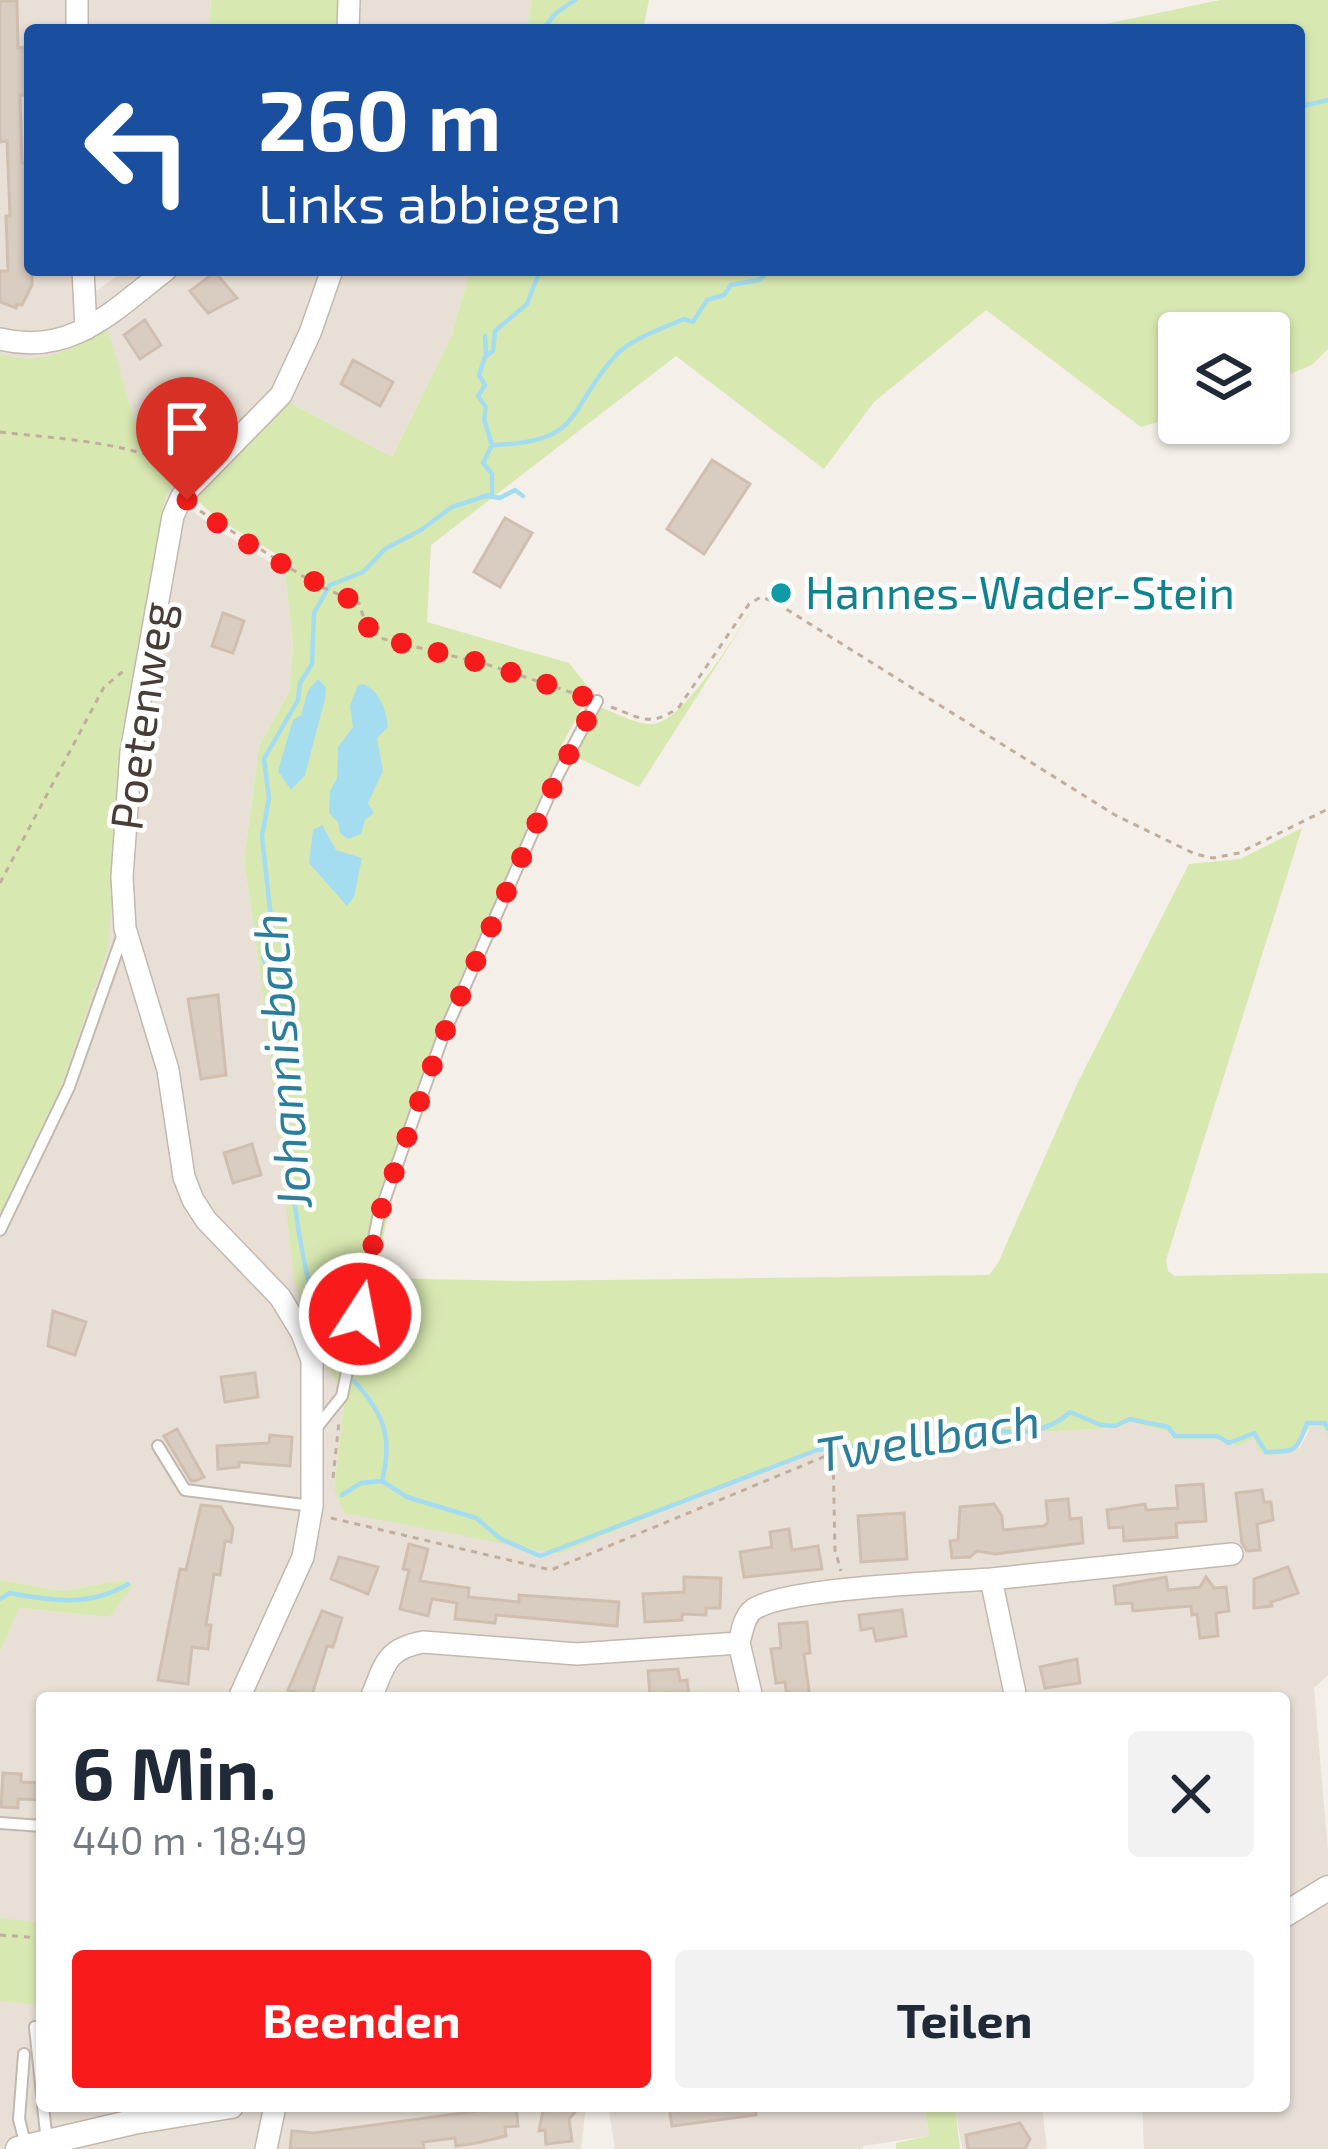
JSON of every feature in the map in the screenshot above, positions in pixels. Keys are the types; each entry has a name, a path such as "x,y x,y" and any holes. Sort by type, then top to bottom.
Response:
{"street":[{"path":"83,276 86,329"},
{"path":"0,339 47,344 86,329 158,276"},
{"name":"Poetenweg","path":"242,1692 303,1557 312,1506 312,1360 302,1333 255,1268 206,1220 184,1177 168,1070 125,928 122,877 131,752 172,516 182,496 281,395 330,276"},
{"path":"751,1692 739,1643 751,1611 766,1604 846,1590 1232,1554"},
{"path":"991,1579 1015,1692"},
{"path":"374,1692 389,1656 403,1646 423,1642 577,1654 739,1643"},
{"path":"1290,1912 1326,1893"},
{"path":"30,2146 101,2117 162,2112"},
{"path":"266,2149 274,2112"}],"lane":[{"path":"312,1433 343,1396 378,1218 443,1036 558,775 597,701"},
{"name":"Poetenweg","path":"0,1230 69,1087 125,928"},
{"path":"158,1446 185,1490 312,1506"},
{"path":"0,1823 36,1826"},
{"path":"35,2027 36,2037"},
{"path":"24,2054 19,2119 30,2146"},
{"path":"30,2146 41,2112"}],"path":[{"path":"0,432 109,446 160,458 200,478"},
{"path":"182,496 215,523 317,585 358,603 366,625 380,638 489,665 649,722 679,707 749,604 761,597 1115,814 1195,854 1213,858 1239,854 1328,809"},
{"path":"0,883 104,687 146,656"},
{"path":"343,1396 332,1482 312,1506 335,1521 551,1570 833,1453 835,1550 846,1590"},
{"path":"0,1936 36,1938"}],"shaded area":[{"path":"0,0 211,0 209,24 24,24 24,276 95,276 96,291 117,276 468,276 451,337 392,457 287,401 187,506 285,572 293,645 289,692 259,746 244,860 260,972 345,1396 334,1488 559,1554 817,1450 833,1453 976,1435 1117,1428 1130,1422 1169,1432 1173,1439 1215,1439 1232,1445 1255,1436 1300,1448 1311,1426 1324,1427 1328,1437 1328,1675 1314,1688 1328,1852 1328,2149 1144,2149 1142,2112 1290,2112 1290,1692 36,1692 36,2112 585,2112 581,2149 0,2149 0,1652 18,1608 108,1617 123,1580 62,1591 0,1580 0,1214 61,1087 166,495 195,448 138,433 107,331 47,360 21,361 0,354"},
{"path":"339,0 532,0 527,24 337,24"},
{"path":"609,2112 926,2112 929,2136 863,2149 615,2149"},
{"path":"956,2112 1043,2112 1047,2149 962,2149"}],"green space":[{"path":"211,0 339,0 337,24 209,24"},
{"path":"532,0 649,0 644,24 527,24"},
{"path":"1220,0 1328,0 1328,349 1312,365 1290,374 1290,312 1158,312 1158,422 1141,427 986,310 874,402 824,469 676,356 431,545 427,622 569,663 591,691 559,750 572,754 598,706 652,724 679,709 756,604 639,787 572,755 431,1079 389,1212 376,1278 523,1281 989,1275 1078,1082 1189,864 1240,859 1302,828 1166,1260 1168,1271 1175,1276 1328,1273 1328,1437 1323,1427 1311,1426 1296,1450 1266,1455 1257,1449 1255,1437 1239,1446 1215,1439 1173,1439 1169,1432 1130,1422 1117,1428 976,1435 833,1453 817,1450 559,1554 344,1513 334,1488 345,1396 319,1353 294,1280 244,860 259,746 289,692 293,645 285,572 295,565 216,518 194,497 287,401 392,457 451,337 468,276 1305,276 1305,24 1106,24"},
{"path":"108,330 138,433 195,447 166,495 126,738 108,948 61,1087 0,1214 0,354 43,357"},
{"path":"0,1580 62,1591 123,1580 133,1586 109,1617 19,1608 0,1652"},
{"path":"0,1918 36,1922 36,2004 0,2001"},
{"path":"926,2112 956,2112 960,2149 896,2149 896,2143 929,2136"}],"water":[{"path":"318,679 326,687 325,699 305,775 291,790 278,771 293,720 301,715 308,691"},
{"path":"363,684 381,702 388,727 377,738 383,771 368,803 374,813 365,820 361,834 348,839 329,813 330,791 337,778 338,747 353,727 350,706 358,685"},
{"path":"322,825 336,850 362,858 354,897 347,906 309,863 313,830"}],"building":[{"path":"0,1 17,1 18,48 24,47 24,95 20,95 24,276 32,276 32,285 16,308 0,302 0,271 8,271 6,216 10,216 7,141 0,142"},
{"path":"210,276 218,276 237,298 208,313 190,291"},
{"path":"145,320 161,345 140,359 124,335"},
{"path":"353,360 393,382 380,406 341,384"},
{"path":"712,460 750,484 704,554 667,529"},
{"path":"505,518 532,533 500,587 474,572"},
{"path":"223,613 244,621 233,653 212,646"},
{"path":"218,995 226,1075 201,1079 188,999"},
{"path":"252,1144 261,1175 233,1183 224,1153"},
{"path":"53,1311 86,1322 75,1355 48,1346"},
{"path":"255,1373 258,1397 225,1402 221,1377"},
{"path":"177,1429 204,1477 191,1481 164,1436"},
{"path":"270,1435 292,1437 290,1466 239,1462 239,1467 218,1469 217,1446 269,1443"},
{"path":"1203,1484 1206,1521 1176,1523 1177,1537 1124,1541 1123,1527 1109,1528 1107,1510 1145,1504 1146,1510 1178,1508 1176,1486"},
{"path":"1262,1490 1264,1502 1271,1502 1273,1520 1257,1524 1260,1550 1247,1551 1236,1493"},
{"path":"1068,1499 1070,1519 1081,1518 1083,1543 995,1554 977,1551 970,1557 952,1558 950,1541 958,1540 960,1507 994,1504 1002,1516 1003,1530 1044,1526 1048,1522 1046,1501"},
{"path":"201,1505 221,1507 233,1528 231,1542 225,1541 220,1575 214,1574 206,1625 211,1625 208,1649 192,1647 188,1684 158,1680 180,1569 186,1570"},
{"path":"904,1513 907,1559 861,1562 858,1516"},
{"path":"789,1529 792,1550 818,1546 822,1569 744,1577 740,1552 772,1547 770,1532"},
{"path":"409,1544 428,1549 420,1581 469,1588 468,1597 519,1602 519,1595 619,1602 617,1626 496,1615 495,1623 455,1619 457,1603 432,1599 428,1616 400,1609"},
{"path":"339,1557 378,1567 368,1594 331,1579"},
{"path":"1288,1567 1298,1593 1271,1602 1272,1606 1254,1608 1254,1579"},
{"path":"684,1577 721,1578 720,1608 706,1608 706,1615 682,1614 682,1620 645,1622 643,1594 684,1592"},
{"path":"1166,1577 1168,1590 1200,1587 1206,1577 1214,1588 1226,1587 1229,1611 1216,1613 1218,1636 1200,1638 1197,1614 1192,1615 1191,1606 1133,1611 1132,1603 1116,1604 1114,1586"},
{"path":"902,1610 906,1636 876,1641 873,1628 861,1630 859,1615"},
{"path":"322,1611 342,1618 333,1647 327,1646 313,1692 288,1690"},
{"path":"807,1622 810,1653 804,1654 809,1692 786,1692 785,1682 776,1683 771,1649 781,1648 779,1624"},
{"path":"1077,1659 1080,1683 1045,1688 1040,1667"},
{"path":"678,1669 680,1681 687,1680 688,1692 650,1692 648,1671"},
{"path":"3,1773 21,1774 21,1782 36,1783 36,1800 18,1799 18,1808 1,1807"},
{"path":"471,2112 517,2112 518,2126 505,2127 506,2136 456,2146 455,2138 423,2142 424,2149 290,2149 292,2131 314,2133"},
{"path":"543,2112 575,2112 569,2119 572,2141 546,2144 545,2130 539,2131"},
{"path":"670,2112 756,2112 756,2115 672,2126"},
{"path":"1020,2123 1030,2139 1025,2149 968,2149 966,2135"}],"waterway":[{"name":"Johannisbach","path":"547,24 575,0"},
{"path":"1305,106 1328,100"},
{"name":"Johannisbach","path":"340,1369 310,1288 288,1139 279,1112 280,1062 291,1055 273,1019 271,983 263,958 273,937 262,836 269,798 264,759 298,700 300,683 312,664 314,613 330,585 363,572 385,549 452,507 492,494 492,474 483,463 492,445 484,419 486,407 478,396 485,385 479,375 485,357 493,351 495,331 527,304 538,276"},
{"path":"494,445 545,437 560,429 623,349 684,319 693,322 707,300 724,295 731,285 763,276"},
{"name":"Johannisbach","path":"485,336 486,354"},
{"name":"Johannisbach","path":"486,496 500,498 515,490 523,496"},
{"name":"Johannisbach","path":"354,1381 373,1404 383,1427 382,1481"},
{"name":"Twellbach","path":"382,1481 407,1497 476,1518 501,1539 540,1556 817,1450 942,1436 951,1429 976,1435 985,1427 1030,1431 1052,1425 1070,1412 1101,1425 1115,1426 1130,1419 1168,1427 1175,1436 1217,1436 1229,1443 1254,1433 1266,1452 1294,1448 1307,1423 1325,1423 1328,1429"},
{"name":"Johannisbach","path":"342,1495 361,1483 382,1481"},
{"name":"Johannisbach","path":"0,1599 10,1593 85,1599 128,1584"}],"place":[{"name":"Hannes-Wader-Stein","path":"781,593"}],"route":[{"path":"187,500 215,523 317,585 358,603 366,625 380,638 489,665 597,701 558,775 443,1036 378,1218 360,1314"}]}
